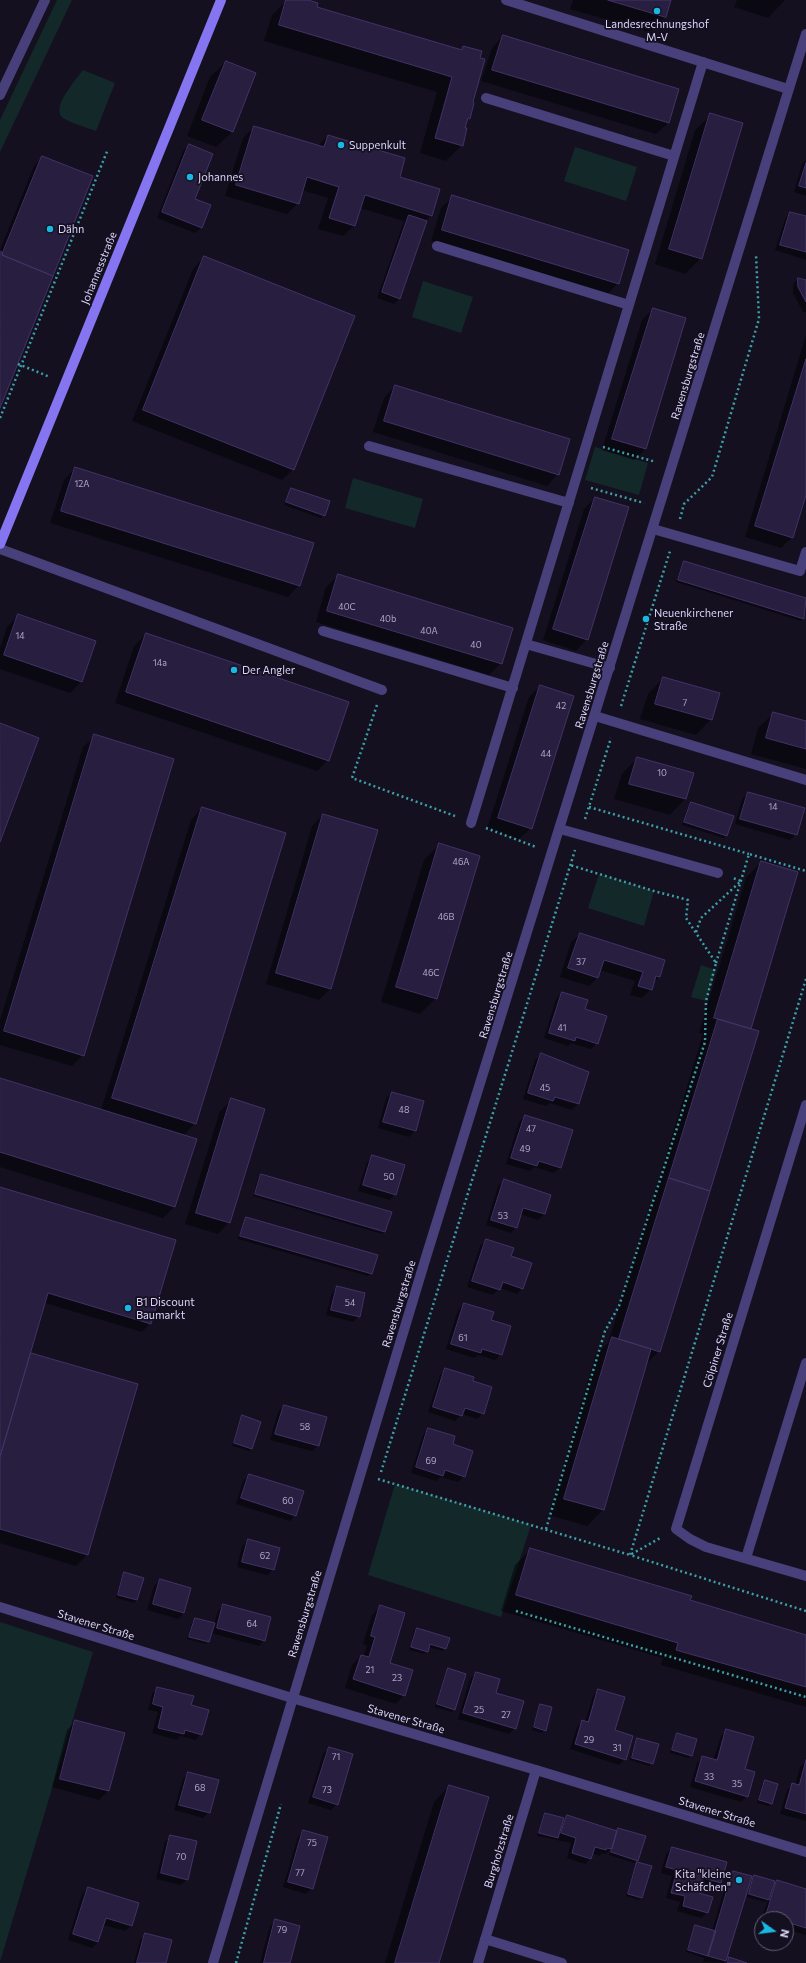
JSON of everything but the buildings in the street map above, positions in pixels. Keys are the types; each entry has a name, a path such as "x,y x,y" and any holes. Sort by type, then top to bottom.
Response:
{"main road":[{"name":"Johannesstraße","path":"0,544 221,0"}],"street":[{"path":"0,95 45,0"},
{"path":"506,0 788,89"},
{"name":"Ravensburgstraße","path":"213,1963 424,1265 653,530 788,89 806,38"},
{"path":"472,823 703,62"},
{"path":"486,98 674,156"},
{"path":"437,246 629,305"},
{"path":"369,446 568,503"},
{"path":"653,530 800,571 806,552"},
{"path":"0,550 382,690"},
{"path":"323,631 512,688"},
{"path":"526,644 610,668"},
{"path":"595,716 806,780"},
{"path":"560,829 718,873"},
{"name":"Cölpiner Straße","path":"676,1529 806,1105"},
{"path":"746,1558 806,1363"},
{"path":"676,1529 690,1540 706,1547 806,1576"},
{"name":"Stavener Straße","path":"0,1607 292,1698 806,1852"},
{"name":"Burgholzstraße","path":"478,1963 536,1770"},
{"path":"485,1940 562,1963"}],"path":[{"path":"0,418 19,365 108,150"},
{"path":"376,1487 684,504 712,477 759,319 756,256 758,249"},
{"path":"19,365 66,383"},
{"path":"587,442 672,467"},
{"path":"575,483 659,508"},
{"path":"382,690 352,778 553,853"},
{"path":"589,807 806,871"},
{"path":"546,1529 605,1331 619,1306 705,1042 706,1001 749,854"},
{"path":"570,865 688,900 686,918 716,963"},
{"path":"718,873 742,881"},
{"path":"696,932 701,918 742,881"},
{"path":"630,1554 806,979"},
{"path":"378,1480 630,1554 806,1611"},
{"path":"630,1554 676,1529"},
{"path":"516,1611 806,1697"},
{"path":"236,1963 281,1802"}],"green space":[{"path":"57,0 72,0 0,152 0,120"},
{"path":"83,70 115,83 96,131 63,118 60,113 62,101 70,87"},
{"path":"575,147 637,167 626,201 564,181"},
{"path":"423,281 473,297 461,333 412,317"},
{"path":"595,447 648,463 639,495 585,480"},
{"path":"353,478 423,499 415,528 345,508"},
{"path":"599,874 654,891 644,926 588,908"},
{"path":"701,965 716,970 706,1001 691,997"},
{"path":"395,1484 531,1525 501,1617 368,1575"},
{"path":"0,1622 93,1652 0,1962"}],"place":[{"name":"Landesrechnungshof M-V","path":"657,11"},
{"name":"Suppenkult","path":"341,145"},
{"name":"Johannes","path":"190,177"},
{"name":"Dähn","path":"50,229"},
{"name":"Neuenkirchener Straße","path":"646,619"},
{"name":"Der Angler","path":"234,670"},
{"name":"B1 Discount Baumarkt","path":"128,1308"},
{"name":"Kita \"kleine Schäfchen\"","path":"739,1880"}]}
